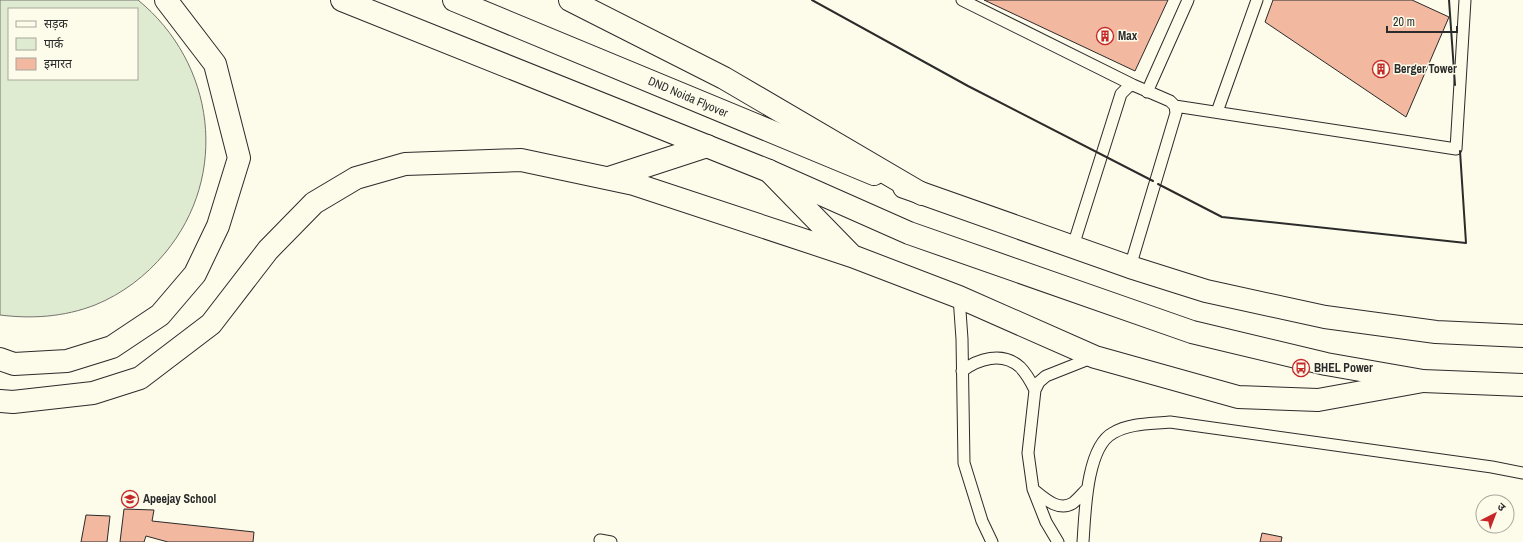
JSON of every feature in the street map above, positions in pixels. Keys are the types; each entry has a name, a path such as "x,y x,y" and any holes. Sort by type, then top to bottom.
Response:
{"main road":[{"path":"0,359 14,364 67,361 112,347 160,315 195,274 218,226 239,158 215,64 166,0"},
{"path":"342,0 770,171 909,233 1192,332 1326,364 1423,381 1523,385"},
{"name":"DND Noida Flyover","path":"454,0 922,194"},
{"path":"570,0 724,78 922,194 1130,267 1206,291 1325,317 1436,332 1523,336"},
{"path":"607,178 707,146"},
{"path":"0,400 13,402 93,393 140,378 211,324 268,250 314,203 356,178 405,164 521,160 634,184 852,256 959,297 1094,357 1238,397 1318,400 1423,381"},
{"path":"770,171 852,256"}],"lane":[{"path":"962,0 1147,92 1170,101 1175,106 1456,149 1465,0"},
{"path":"1147,92 1188,0"},
{"path":"1217,112 1257,0"},
{"path":"1073,246 1121,94 1128,87 1133,85"},
{"path":"1130,267 1175,119 1175,106"},
{"path":"959,297 962,339 964,463 982,521 992,542"},
{"path":"1058,542 1046,522 1033,489 1028,453 1035,390 1039,382 1046,376 1094,357"},
{"path":"962,371 982,360 997,358 1007,360 1021,368 1035,390"},
{"path":"1083,542 1087,489 1097,449 1112,433 1135,425 1170,422 1523,472"},
{"path":"1033,489 1048,502 1060,505 1073,503 1087,489"},
{"path":"600,540 611,542"}],"green space":[{"path":"0,0 138,0 164,26 184,55 198,87 205,121 205,155 199,189 186,222 165,253 142,277 105,301 72,312 48,316 0,315"}],"building":[{"name":"Max","path":"984,0 1168,0 1135,71"},
{"name":"Berger Tower","path":"1273,0 1412,0 1449,17 1406,117 1265,22"},
{"path":"124,509 154,510 152,521 254,532 253,542 168,542 146,536 144,542 120,542"},
{"path":"86,515 110,516 107,542 81,542"},
{"path":"1262,533 1282,537 1281,542 1260,542"}],"wall":[{"path":"812,0 968,86 1153,181"},
{"path":"1449,0 1455,85"},
{"path":"1158,184 1222,217 1466,243 1460,151"}],"place":[{"name":"Max","path":"1105,36"},
{"name":"Berger Tower","path":"1381,69"},
{"name":"BHEL Power","path":"1301,368"},
{"name":"Apeejay School","path":"130,499"}]}
